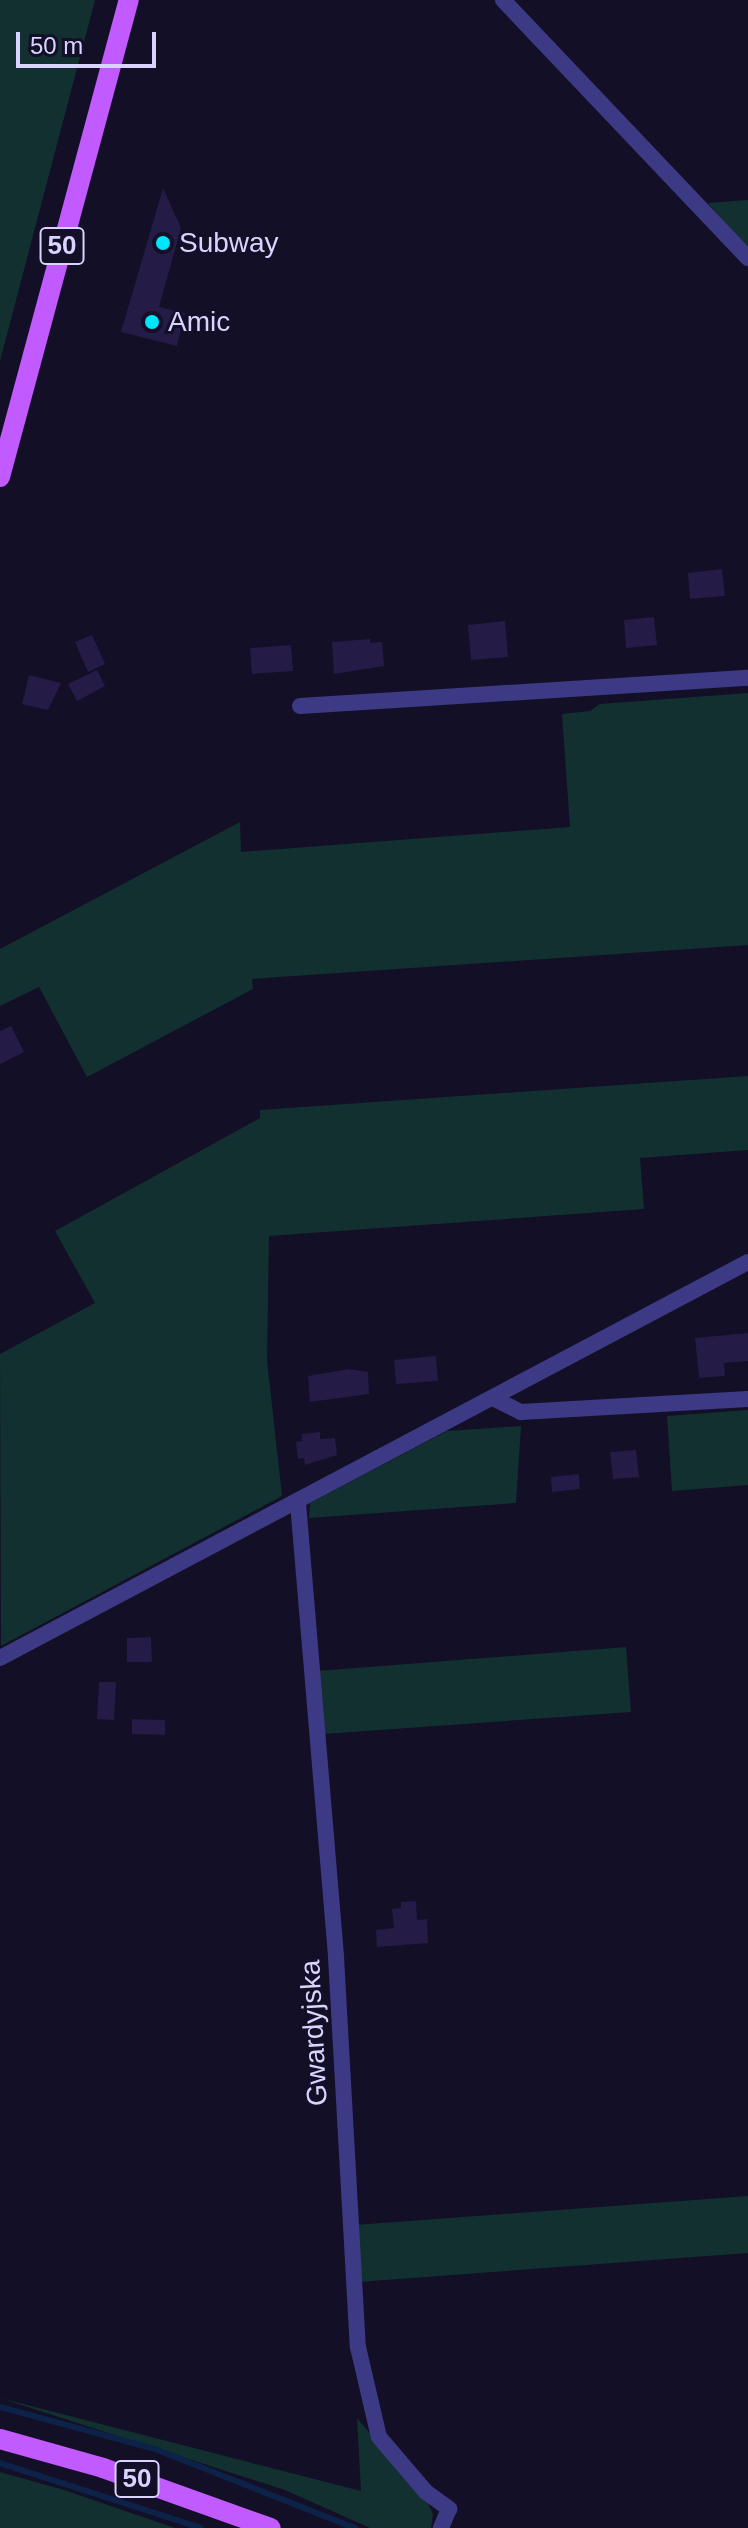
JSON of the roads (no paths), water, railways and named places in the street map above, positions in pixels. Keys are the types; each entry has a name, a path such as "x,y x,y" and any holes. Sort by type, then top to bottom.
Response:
{"main road":[{"name":"50","path":"0,477 129,0"},
{"name":"50","path":"0,2439 103,2468 271,2528"}],"street":[{"path":"503,0 748,258"},
{"path":"300,706 748,678"},
{"path":"0,1658 495,1399 748,1262"},
{"path":"495,1399 521,1412 748,1399"},
{"name":"Gwardyjska","path":"298,1503 336,1957 359,2359 379,2437 426,2492 449,2509 441,2528"}],"waterway":[{"path":"0,2407 155,2449 355,2528"},
{"path":"0,2463 201,2528"}],"place":[{"name":"Subway","path":"163,243"},
{"name":"Amic","path":"152,322"}]}
